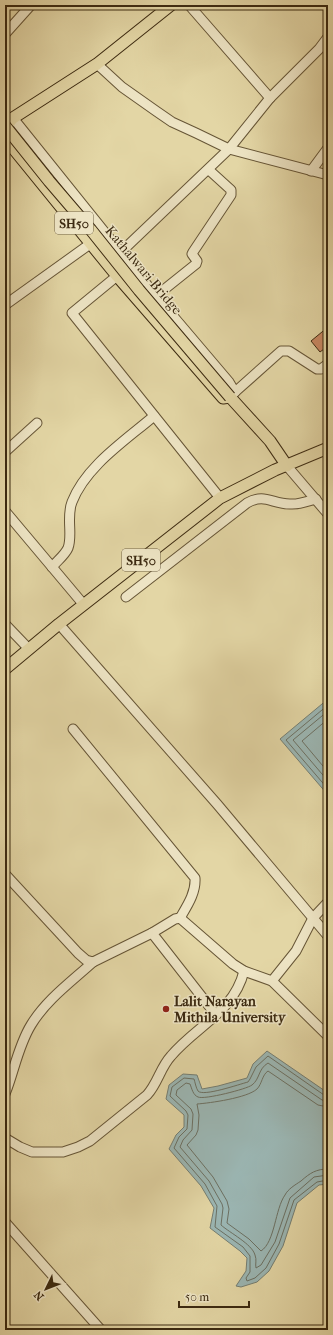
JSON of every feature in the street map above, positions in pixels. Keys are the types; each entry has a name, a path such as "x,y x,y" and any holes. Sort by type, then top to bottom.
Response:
{"main road":[{"path":"9,122 97,64 172,5"},
{"name":"SH50","path":"5,669 59,624 220,498 275,470 287,466 266,436 233,394 224,398 90,244 8,142 6,131 9,122"},
{"name":"Kathalwari Bridge","path":"9,122 49,181 139,290 233,394"},
{"path":"287,466 328,448"}],"street":[{"path":"5,34 31,5"},
{"path":"189,5 270,98"},
{"path":"122,252 209,170 229,149 270,98 328,37"},
{"path":"97,64 122,87 172,122 229,149 328,175"},
{"path":"9,122 122,252 233,394 281,351 289,351 317,369 321,369 328,364"},
{"path":"312,171 328,148"},
{"path":"156,296 196,264 197,262 192,254 193,252 232,195 230,188 209,170"},
{"path":"5,305 90,244"},
{"path":"117,276 72,313 220,498"},
{"path":"52,567 68,547 69,514 71,504 81,486 110,452 154,416"},
{"path":"5,452 37,423"},
{"path":"287,466 328,514"},
{"path":"126,597 240,508 253,500 264,498 292,504 316,499"},
{"path":"5,511 84,605"},
{"path":"5,624 29,649"},
{"path":"59,624 212,798 328,936"},
{"path":"5,1094 30,1026 48,1004 93,962 152,933 175,919 180,918 196,885 196,878 73,729"},
{"path":"5,874 78,953 86,960 93,962"},
{"path":"272,982 296,951 313,918 328,902"},
{"path":"180,918 233,964 244,971 272,982 328,1036"},
{"path":"152,933 216,1015"},
{"path":"5,1138 32,1152 63,1152 90,1141 155,1087 163,1067 171,1056 216,1015 231,999 238,989 244,971"},
{"path":"5,1222 101,1330"}],"water":[{"path":"328,699 328,795 280,739"},
{"path":"267,1051 328,1093 328,1184 319,1185 297,1203 283,1246 269,1271 257,1282 241,1287 236,1286 246,1271 247,1258 210,1228 214,1208 201,1186 169,1149 176,1135 184,1127 184,1115 166,1099 169,1085 183,1074 197,1075 202,1089 247,1078 253,1064"}],"building":[{"path":"328,327 328,354 324,349 320,352 311,341"}],"place":[{"name":"Lalit Narayan Mithila University","path":"166,1009"}]}
